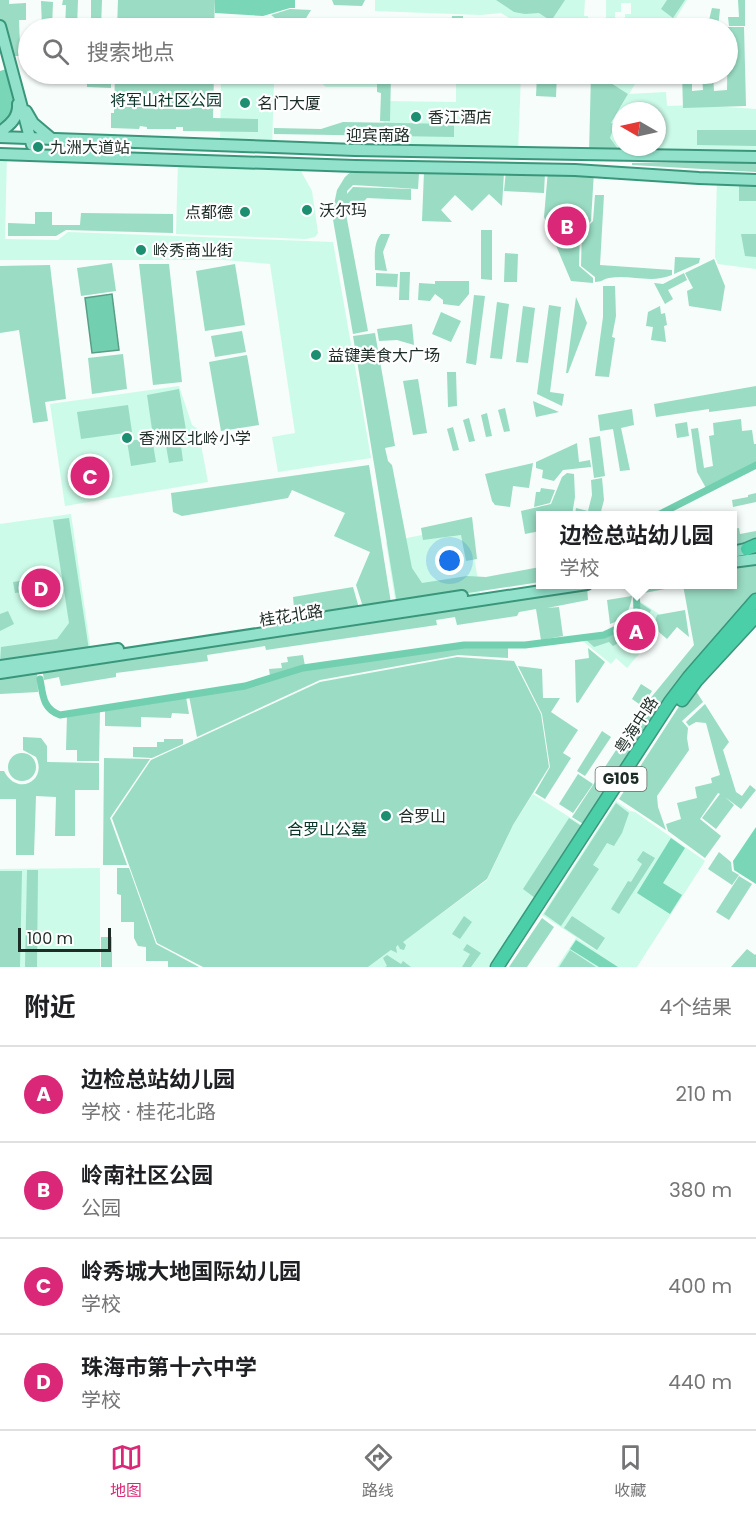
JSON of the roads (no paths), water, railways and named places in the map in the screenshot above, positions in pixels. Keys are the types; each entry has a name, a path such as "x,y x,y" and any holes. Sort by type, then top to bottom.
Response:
{"highway":[{"name":"粤海中路","path":"497,967 670,702 688,677 756,600"},
{"name":"粤海中路","path":"506,967 676,707 696,681 756,616"}],"main road":[{"path":"0,26 34,155"},
{"path":"0,132 11,125 18,110 17,94"},
{"path":"17,94 33,123 52,140"},
{"name":"迎宾南路","path":"0,137 355,150 612,155"},
{"path":"0,154 355,166 575,170 756,180"},
{"path":"659,174 669,173 675,166 673,159 660,156"},
{"name":"迎宾南路","path":"666,156 756,156"},
{"path":"737,551 753,547"},
{"path":"737,561 756,559"},
{"name":"桂花北路","path":"0,666 536,586"},
{"name":"桂花北路","path":"0,673 560,589"}],"waterway":[{"path":"666,511 756,465"},
{"path":"40,679 47,705 60,715 245,686 303,668 464,645 525,645 604,635 623,626 637,613 636,589"}],"place":[{"name":"名门大厦","path":"245,103"},
{"name":"香江酒店","path":"416,117"},
{"name":"九洲大道站","path":"38,147"},
{"name":"沃尔玛","path":"307,210"},
{"name":"点都德","path":"245,212"},
{"name":"岭南社区公园","path":"567,226"},
{"name":"岭秀商业街","path":"141,250"},
{"name":"益键美食大广场","path":"316,355"},
{"name":"香洲区北岭小学","path":"127,438"},
{"name":"岭秀城大地国际幼儿园","path":"90,476"},
{"name":"珠海市第十六中学","path":"41,588"},
{"name":"边检总站幼儿园","path":"636,631"},
{"name":"合罗山","path":"386,816"}],"park label":[{"name":"将军山社区公园","path":"166,100"},
{"name":"合罗山公墓","path":"327,829"}]}
